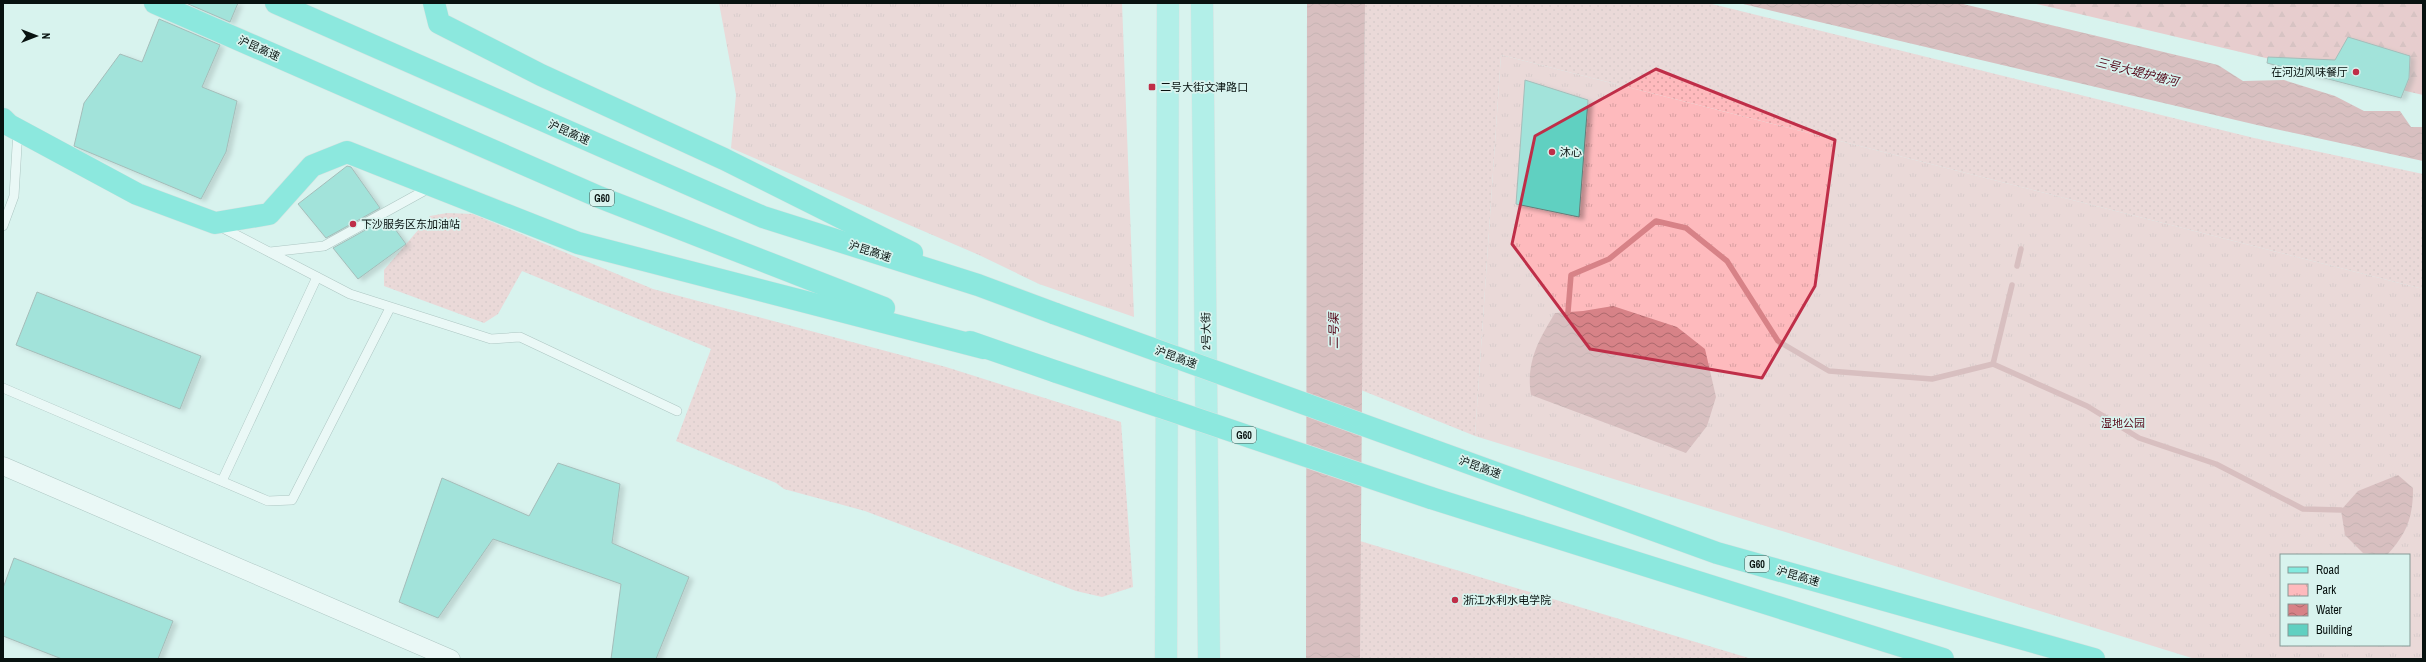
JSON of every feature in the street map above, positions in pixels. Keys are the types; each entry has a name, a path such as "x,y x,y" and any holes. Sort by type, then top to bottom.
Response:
{"highway":[{"name":"沪昆高速","path":"155,3 599,197 984,348 1431,498 1943,659"},
{"name":"沪昆高速","path":"276,3 763,217 978,285 1717,553 2094,659"},
{"path":"434,3 439,23 541,75 724,159 978,285"},
{"path":"10,124 137,194 215,223 269,214 312,166 346,152 578,243 984,348"}],"main road":[{"path":"1166,659 1168,3"},
{"name":"2号大街","path":"1202,3 1209,659"}],"street":[{"path":"3,466 451,659"}],"lane":[{"path":"3,226 14,196 10,124"},
{"path":"270,252 324,246 432,186"},
{"path":"215,223 350,294 491,339 520,337 677,411"},
{"path":"222,481 317,277"},
{"path":"3,388 268,501 292,500 390,308"}],"highlighted area":[{"path":"1656,69 1835,140 1815,286 1762,378 1590,349 1512,244 1535,136"}],"green space":[{"path":"719,3 1122,3 1134,317 1039,284 979,255 731,148 736,95"},
{"path":"1365,3 1708,3 2254,138 2423,174 2423,289 1501,55 1475,436 1361,390"},
{"path":"2032,3 2423,3 2423,95 2054,8"},
{"name":"湿地公园","path":"1501,55 2423,289 2423,659 2195,659 1475,436"},
{"path":"447,213 473,214 653,289 946,367 1121,422 1133,587 1102,597 1076,591 865,511 784,489 776,483 676,441 711,349 522,271 498,314 484,323 384,286 384,270 430,216"},
{"name":"浙江水利水电学院","path":"1360,541 1752,659 1360,659"}],"water":[{"name":"二号渠","path":"1307,3 1365,3 1360,659 1306,659"},
{"name":"三号大堤护塘河","path":"1739,3 1959,3 2218,65 2243,81 2284,80 2335,96 2364,111 2400,111 2411,127 2423,127 2423,161 2257,125"},
{"path":"1613,306 1677,327 1705,349 1716,397 1707,426 1686,453 1531,395 1530,372 1532,362 1543,333 1555,313 1583,311"},
{"path":"2398,475 2413,488 2412,508 2408,524 2400,539 2388,554 2363,553 2345,535 2341,510 2358,491"}],"building":[{"path":"186,3 238,3 230,22"},
{"path":"159,19 220,45 202,87 237,101 226,152 201,199 74,146 84,103 120,54 142,62"},
{"name":"在河边风味餐厅","path":"2348,37 2410,56 2409,78 2401,98 2267,63 2268,57 2335,60"},
{"name":"沐心","path":"1525,80 1588,100 1579,217 1516,204"},
{"path":"347,166 351,167 380,208 326,238 298,204"},
{"path":"387,218 406,244 358,279 333,248"},
{"path":"37,292 201,356 180,409 16,345"},
{"path":"558,463 620,484 612,543 689,577 656,659 611,659 621,584 493,539 438,618 399,602 442,478 529,516"},
{"path":"14,558 173,621 158,659 62,659 3,636 3,588"}],"waterway":[{"path":"1568,312 1571,275 1609,259 1656,221 1686,228 1727,261 1778,341 1829,371 1932,379 1993,364 2087,406 2139,438 2216,464 2303,509 2341,510"},
{"path":"2017,266 2021,249"},
{"path":"1993,364 2012,285"}],"place":[{"name":"在河边风味餐厅","path":"2356,72"},
{"name":"二号大街文津路口","path":"1152,87"},
{"name":"沐心","path":"1552,152"},
{"name":"下沙服务区东加油站","path":"353,224"},
{"name":"浙江水利水电学院","path":"1455,600"}]}
